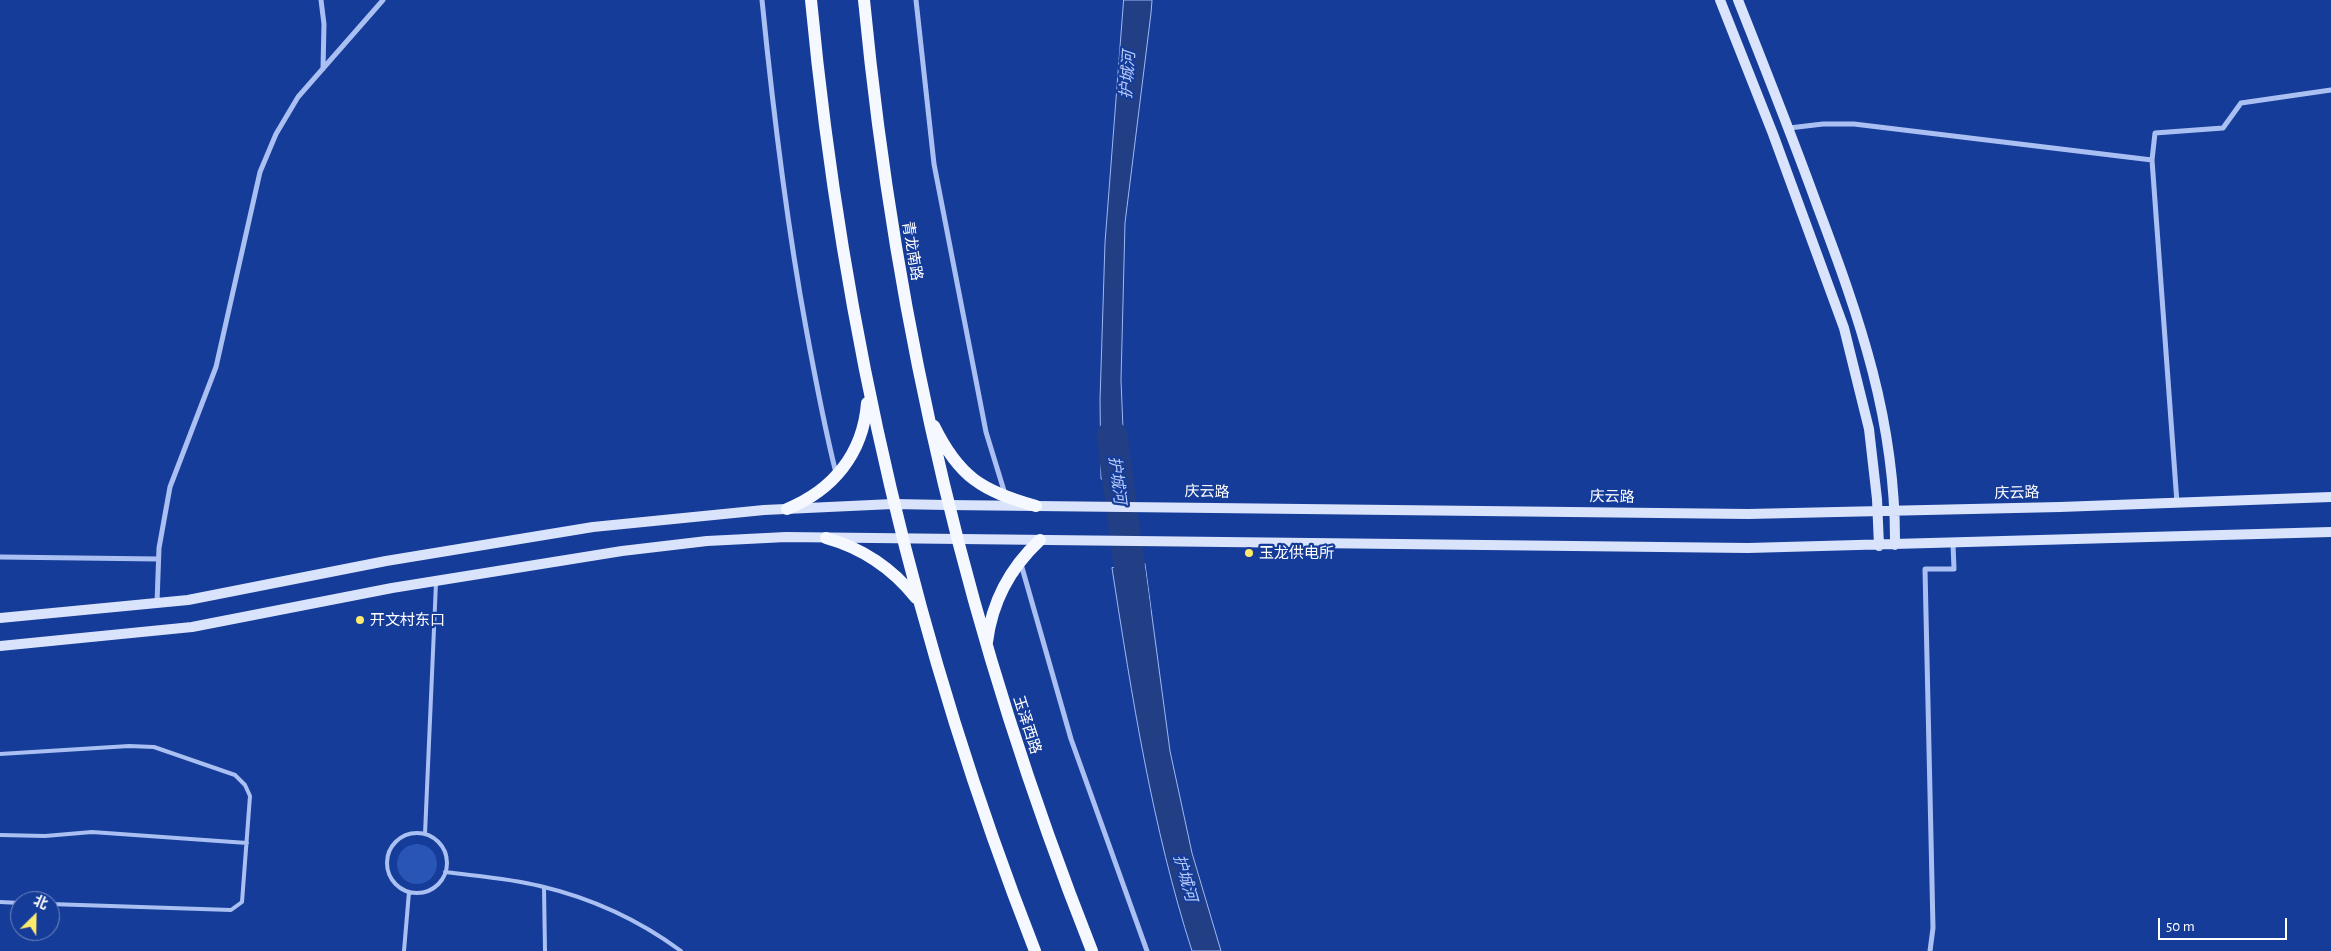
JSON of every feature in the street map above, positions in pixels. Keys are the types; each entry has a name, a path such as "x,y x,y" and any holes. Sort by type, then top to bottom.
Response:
{"main road":[{"path":"811,0 831,178 864,371 893,504 918,601 964,755 1035,951"},
{"name":"青龙南路","path":"864,0 883,170 897,264 925,407 947,504"},
{"path":"787,509 814,496 837,476 854,452 865,420 867,404 864,371"},
{"path":"925,407 943,444 958,465 979,484 1006,497 1036,506"},
{"name":"玉泽西路","path":"947,504 986,647 1040,813 1092,951"},
{"path":"826,538 856,549 884,565 908,588 918,601"},
{"path":"986,647 988,629 1000,594 1020,560 1040,540"}],"street":[{"path":"321,0 324,24 323,68"},
{"path":"157,603 158,559 170,488 216,366 260,172 276,134 298,97 383,0"},
{"path":"762,0 782,184 797,280 837,476"},
{"path":"916,0 934,164 986,432 1006,497"},
{"path":"1720,0 1773,134 1844,328 1868,429 1879,546"},
{"path":"1738,0 1789,128 1850,291 1870,355 1885,426 1894,511 1895,545"},
{"path":"2177,502 2152,160 2155,133 2223,128 2241,102 2331,90"},
{"path":"1789,128 1823,124 1854,124 2152,160"},
{"name":"庆云路","path":"0,618 188,600 386,561 593,526 700,515 787,509 893,504 947,504 1748,514 2331,497"},
{"path":"0,646 192,628 436,581 665,546 786,538 1748,548 1953,544 2331,532"},
{"path":"1930,951 1933,928 1925,569 1954,569 1953,544"},
{"path":"0,557 158,559"},
{"path":"1020,560 1071,739 1147,951"}],"lane":[{"path":"425,834 436,581"},
{"path":"0,754 129,746 154,747 228,772 241,779 250,796 242,902 231,910 60,904"},
{"path":"0,836 45,836 92,832 247,843"},
{"path":"416,833 425,834 440,843 444,850 447,858 445,872 440,882 434,888 426,892 409,892 395,883 390,876 387,868 389,851 400,838 416,833"},
{"path":"445,872 544,887 599,904 628,917 681,951"},
{"path":"544,887 545,951"},
{"path":"404,951 409,892"}],"shaded area":[{"path":"417,844 431,850 437,864 431,878 417,884 403,878 397,864 403,850"}],"water":[{"path":"1124,0 1152,0 1125,223 1121,380 1125,479 1101,479 1100,400 1105,243"},
{"path":"1145,564 1170,751 1192,853 1221,951 1192,951 1165,857 1154,809 1127,665 1112,568"}],"waterway":[{"name":"护城河","path":"1112,436 1135,609"}],"place":[{"name":"玉龙供电所","path":"1249,553"},
{"name":"开文村东口","path":"360,620"}]}
